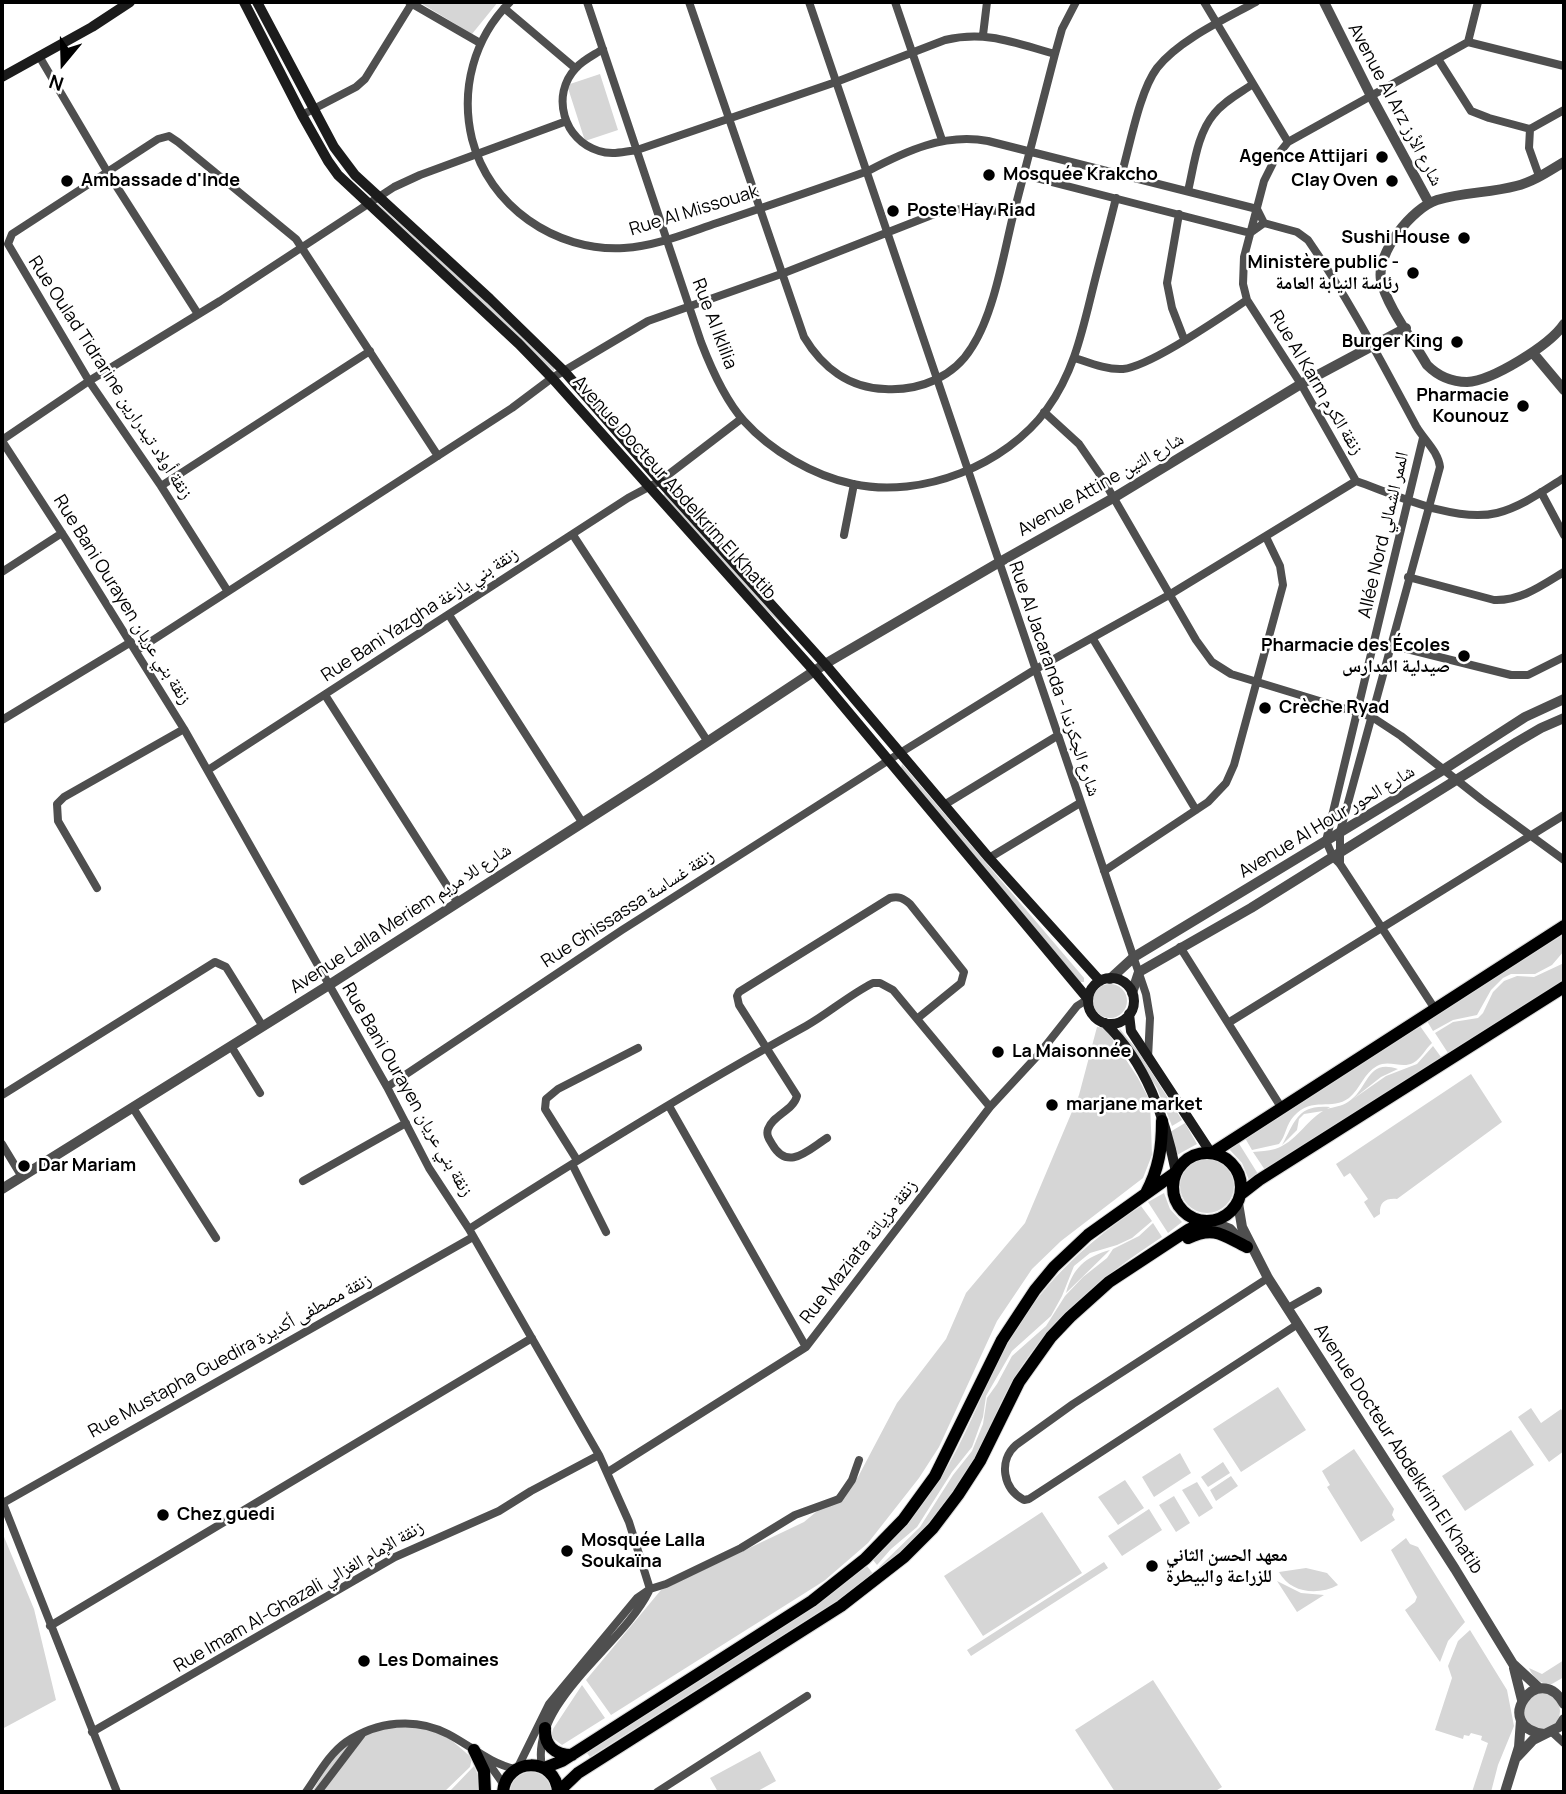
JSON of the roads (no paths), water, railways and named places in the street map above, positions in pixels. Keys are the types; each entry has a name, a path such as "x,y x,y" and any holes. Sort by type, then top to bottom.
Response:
{"main road":[{"path":"2,78 131,2"},
{"name":"Avenue Docteur Abdelkrim El Khatib","path":"244,2 302,115 333,168 367,204 552,378 814,671 1088,999"},
{"name":"Avenue Docteur Abdelkrim El Khatib","path":"257,2 344,162 564,371 825,664 989,858 1105,980"},
{"path":"543,1768 572,1755 812,1601 865,1559 903,1520 935,1476 1017,1314 1035,1290 1088,1234 1175,1172 1194,1155 1211,1153 1564,926"},
{"path":"1105,1023 1121,1021 1129,1014 1133,1004 1132,993 1121,981 1105,980 1092,989 1088,999 1092,1014 1105,1023 1123,1043 1153,1090 1175,1172 1173,1189 1178,1205 1191,1217 1209,1221"},
{"path":"558,1792 578,1773 841,1606 904,1557 933,1528 958,1495 980,1461 1019,1382 1051,1337 1109,1282 1170,1241 1229,1213 1239,1198 1259,1180 1564,987"},
{"path":"1129,1014 1131,1031 1211,1153 1228,1161 1234,1168 1241,1185 1239,1198"},
{"path":"1146,1193 1161,1154 1162,1121"},
{"path":"1170,1241 1213,1232 1226,1235 1250,1250"},
{"path":"545,1728 545,1739 550,1748 572,1755"},
{"path":"474,1750 484,1771 485,1792"},
{"path":"503,1790 516,1768 530,1765 543,1768 555,1778 558,1792"}],"street":[{"name":"Rue Al Iklilia","path":"587,2 712,368 741,419 771,445 794,460 854,484 922,484 968,471 1004,450 1044,412 1065,380 1075,358 1116,198"},
{"path":"689,2 804,337 824,364 843,377 874,389 905,389 937,380 958,364 972,348 981,331 1062,29 1076,2"},
{"name":"Rue Al Jacaranda - شارع الجكرندا","path":"809,2 1139,972 1150,1018 1149,1058"},
{"path":"895,2 942,139 975,138 1257,209 1264,223 1297,232 1308,240 1373,346 1423,438"},
{"path":"983,35 987,2"},
{"path":"1204,2 1288,142"},
{"path":"1121,176 1152,76 1166,59 1216,24 1256,2"},
{"name":"Avenue Al Arz شارع الأرز","path":"1324,2 1429,204 1395,237 1385,252 1381,267 1381,281 1387,296 1427,365 1439,375 1457,381 1481,379 1533,353 1557,334 1564,324"},
{"path":"1478,2 1468,42 1564,66"},
{"path":"302,115 356,87 365,79 373,70 410,3 480,43"},
{"path":"507,5 575,68"},
{"name":"Rue Al Missouak","path":"507,5 490,25 472,65 468,93 469,128 476,155 483,171 502,198 517,212 551,234 575,243 606,248 636,247 668,239 868,171 942,139"},
{"path":"603,49 575,68 565,91 562,107 564,122 578,139 597,151 613,153 637,150 964,35 983,35 1055,54"},
{"name":"Rue Al Karm زنقة الكرم","path":"1468,42 1288,142 1270,166 1250,233 1242,268 1242,284 1247,300 1301,384 1356,481 1429,506 1465,514 1490,514 1506,510 1564,478"},
{"path":"39,56 108,173 198,314"},
{"path":"1438,59 1471,111 1530,129 1564,110"},
{"path":"1188,191 1201,139 1213,114 1253,85"},
{"path":"2,440 89,381 409,180 564,122"},
{"path":"1530,129 1529,148 1539,176"},
{"name":"Rue Oulad Tidrarine زنقة أولاد تيدرارين","path":"227,590 161,486 89,381 10,251 8,241 12,234 158,139 169,136 284,227 302,247 438,456"},
{"path":"1429,204 1474,192 1516,187 1564,162"},
{"path":"1024,175 1250,233 1264,223"},
{"path":"136,651 512,408 552,378 642,323 783,273 937,213 972,207 1014,214"},
{"path":"1179,214 1167,283 1172,308 1184,339"},
{"path":"1075,358 1103,367 1123,369 1139,364 1247,300"},
{"name":"Avenue Attine شارع التين","path":"814,671 1115,498 1301,384 1406,328"},
{"path":"161,486 370,351"},
{"path":"1533,353 1564,390"},
{"path":"1044,412 1079,444 1115,498 1169,594 1212,662 1231,674 1372,717 1409,741 1456,780 1564,860"},
{"name":"Rue Bani Yazgha زنقة بني يازغة","path":"208,770 628,498 660,481 741,419"},
{"name":"Allée Nord الممر الشمالي","path":"1326,841 1359,713 1423,438"},
{"name":"Allée Nord الممر الشمالي","path":"1338,858 1340,832 1440,467 1438,457 1423,438"},
{"name":"Rue Bani Ourayen زنقة بني عريان","path":"2,440 184,729 387,1087 429,1168 471,1233 599,1455 640,1550 650,1589"},
{"name":"Rue Ghissassa زنقة غساسة","path":"387,1087 622,930 900,753 1036,669 1093,639 1356,481"},
{"path":"844,535 854,484"},
{"path":"1541,492 1564,535"},
{"path":"2,572 62,533"},
{"path":"573,535 708,741"},
{"path":"1104,871 1196,810 1217,794 1226,783 1234,765 1258,682 1283,585 1280,566 1266,537"},
{"path":"1408,578 1493,600 1504,600 1525,596 1564,572"},
{"path":"449,615 582,822"},
{"path":"1093,639 1196,810"},
{"path":"2,720 131,642"},
{"path":"1391,645 1511,675 1528,675 1564,657"},
{"name":"Avenue Lalla Meriem شارع للا مريم","path":"2,1189 458,903 814,671"},
{"path":"325,695 458,903"},
{"name":"Avenue Al Hour شارع الحور","path":"1105,980 1134,957 1443,770 1525,717 1564,699"},
{"name":"Avenue Al Hour شارع الحور","path":"1139,972 1338,858 1456,780 1541,728 1564,718"},
{"path":"97,888 58,821 57,804 64,797 184,729"},
{"path":"944,805 1057,736"},
{"path":"989,858 1080,803"},
{"path":"1228,1023 1564,815"},
{"path":"1326,841 1434,1009"},
{"path":"827,1138 797,1157 782,1157 777,1154 767,1136 769,1127 795,1103 797,1096 739,1005 739,992 890,898 897,897 910,904 964,972 961,983 918,1018"},
{"path":"1180,947 1281,1107"},
{"path":"2,1095 215,962 226,967 262,1026"},
{"path":"1132,993 1139,972"},
{"name":"Rue Mustapha Guedira زنقة مصطفى أكديرة","path":"2,1502 471,1233 574,1162 873,983 880,983 893,990 990,1107"},
{"name":"Rue Maziata زنقة مزياتة","path":"608,1472 806,1347 990,1107 1039,1054 1077,1006 1088,999"},
{"path":"230,1046 260,1093"},
{"path":"606,1232 574,1162 545,1109 547,1099 558,1089 638,1048"},
{"path":"668,1106 806,1347"},
{"path":"132,1108 216,1238"},
{"path":"303,1181 405,1123"},
{"path":"2,1144 22,1177"},
{"path":"1239,1198 1240,1219 1250,1250"},
{"path":"1209,1221 1230,1229 1250,1250"},
{"name":"Avenue Docteur Abdelkrim El Khatib","path":"1250,1250 1513,1664"},
{"path":"1268,1278 1084,1397 1016,1445 1010,1451 1004,1471 1005,1479 1015,1494 1024,1500 1029,1499 1298,1324"},
{"path":"1288,1308 1318,1291"},
{"path":"50,1626 532,1338"},
{"name":"Rue Imam Al-Ghazali زنقة الإمام الغزالي","path":"92,1732 395,1557 499,1511 599,1455"},
{"path":"306,1792 335,1752 347,1742 386,1724 409,1723 441,1730 486,1758 516,1768 539,1720 558,1691 631,1604 650,1589 741,1548 795,1515 839,1499 852,1480 859,1460"},
{"path":"2,1502 114,1791"},
{"path":"543,1768 540,1747 545,1728 555,1710 639,1608 650,1589"},
{"path":"1513,1664 1543,1688 1554,1691 1564,1704"},
{"path":"1505,1792 1519,1747 1521,1720 1519,1713 1522,1700 1513,1664"},
{"path":"1522,1700 1543,1688 1564,1684"},
{"path":"656,1792 807,1696"},
{"path":"1515,1760 1533,1740 1559,1727 1564,1719"},
{"path":"1521,1720 1535,1733 1548,1733 1564,1743"},
{"path":"318,1792 362,1734"},
{"path":"486,1758 503,1790"}],"place":[{"name":"Agence Attijari","path":"1382,157"},
{"name":"Mosquée Krakcho","path":"989,175"},
{"name":"Ambassade d'Inde","path":"67,181"},
{"name":"Clay Oven","path":"1392,181"},
{"name":"Poste Hay Riad","path":"893,211"},
{"name":"Sushi House","path":"1464,238"},
{"name":"Ministère public - رئاسة النيابة العامة","path":"1413,273"},
{"name":"Burger King","path":"1457,342"},
{"name":"Pharmacie Kounouz","path":"1523,406"},
{"name":"Pharmacie des Écoles صيدلية المدارس","path":"1464,656"},
{"name":"Crèche Ryad","path":"1265,708"},
{"name":"La Maisonnée","path":"998,1052"},
{"name":"marjane market","path":"1052,1105"},
{"name":"Dar Mariam","path":"24,1166"},
{"name":"Chez guedi","path":"163,1515"},
{"name":"Mosquée Lalla Soukaïna","path":"567,1551"},
{"name":"معهد الحسن الثاني للزراعة والبيطرة","path":"1152,1566"},
{"name":"Les Domaines","path":"364,1661"}]}
